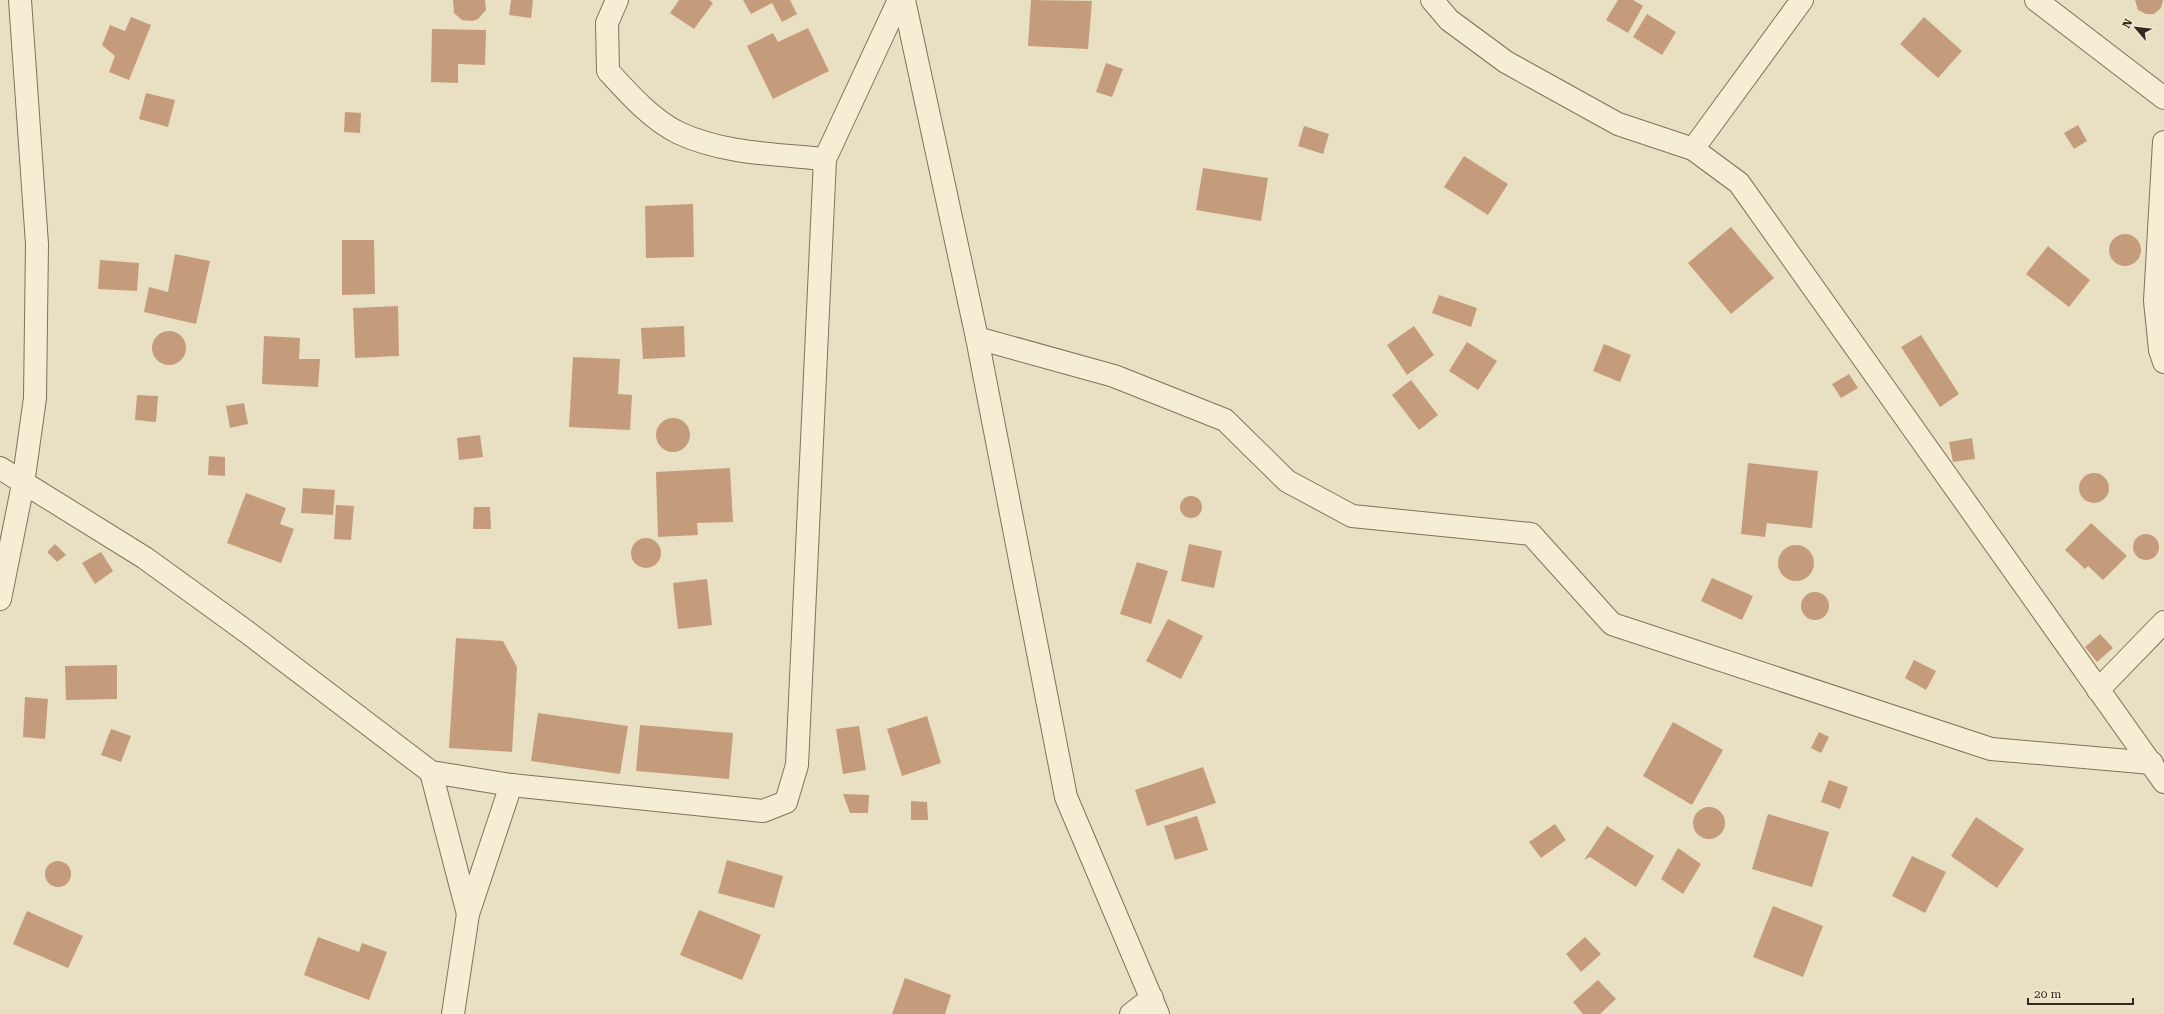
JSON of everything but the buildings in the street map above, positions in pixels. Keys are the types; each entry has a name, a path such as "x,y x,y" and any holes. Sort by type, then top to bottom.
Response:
{"street":[{"path":"0,599 23,484 35,398 37,244 20,0"},
{"path":"617,0 607,23 608,72 641,105 678,132 720,148 825,159"},
{"path":"0,468 23,484 145,558 247,632 431,772 511,786 763,811 786,802 797,765 825,159 899,0"},
{"path":"904,0 976,338 1066,797 1155,1006 1131,1014"},
{"path":"1432,0 1449,20 1506,62 1618,124 1693,149 1739,184 2098,690 2152,763 2164,782"},
{"path":"1693,149 1802,0"},
{"path":"2036,0 2164,98"},
{"path":"2164,142 2155,301 2160,350 2164,362"},
{"path":"976,338 1114,376 1225,420 1287,481 1352,516 1531,534 1612,624 1991,749 2152,763"},
{"path":"2098,690 2164,622"},
{"path":"431,772 468,914"},
{"path":"453,1014 468,914 511,786"}]}
